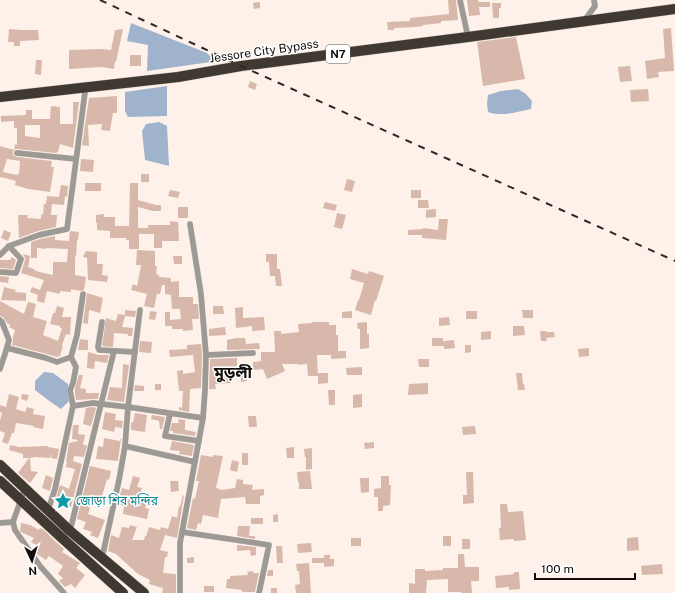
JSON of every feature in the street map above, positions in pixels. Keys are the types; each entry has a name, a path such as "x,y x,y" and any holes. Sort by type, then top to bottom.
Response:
{"highway":[{"name":"Jessore City Bypass","path":"0,97 178,76 241,66 675,9"},
{"path":"0,465 70,531 144,593"},
{"path":"0,481 123,593"}],"street":[{"path":"460,0 468,37"},
{"path":"584,21 595,6 594,0"},
{"path":"0,255 10,246 38,235 67,229 85,92"},
{"path":"17,153 76,159"},
{"path":"180,593 180,543 203,418 206,355 201,294 190,224"},
{"path":"0,272 16,273 21,259 10,246"},
{"path":"48,510 55,489 72,406 70,390 76,367 71,357 77,335 82,294"},
{"path":"102,558 125,446 128,407 140,310"},
{"path":"0,320 9,340 0,368"},
{"path":"102,322 98,347 99,350 135,352"},
{"path":"7,348 57,362 71,357"},
{"path":"70,531 114,351"},
{"path":"206,355 253,353"},
{"path":"72,406 93,403 203,418"},
{"path":"170,414 165,436 199,442"},
{"path":"125,446 195,462"},
{"path":"25,488 13,522 15,530 40,566 64,593"},
{"path":"0,524 13,522"},
{"path":"182,532 269,545 259,593"}],"water":[{"path":"131,23 207,53 212,58 211,62 147,71 148,45 127,41"},
{"path":"167,86 167,116 128,117 125,111 125,92"},
{"path":"518,89 526,94 532,101 531,109 504,114 488,112 488,95 501,91"},
{"path":"159,122 167,126 169,166 145,160 142,131 146,124"},
{"path":"44,372 53,373 68,384 69,401 61,409 35,390 35,381"}],"building":[{"path":"448,0 456,0 458,20 441,21 441,23 388,30 387,22 410,21 410,18 449,14"},
{"path":"467,0 490,2 490,7 479,7 480,15 469,16"},
{"path":"260,2 260,8 254,9 253,3"},
{"path":"492,3 501,3 501,8 499,8 499,18 493,18"},
{"path":"671,28 674,71 658,72 659,77 647,79 645,61 665,58 663,29"},
{"path":"9,29 38,30 39,40 20,41 20,46 14,46 14,42 8,42"},
{"path":"123,29 114,69 102,67 69,69 69,50 111,50 115,30"},
{"path":"516,37 525,79 483,86 477,42"},
{"path":"130,55 141,55 141,66 130,66"},
{"path":"36,60 42,60 41,75 35,74"},
{"path":"630,66 632,81 620,82 618,67"},
{"path":"250,81 257,84 255,90 248,87"},
{"path":"648,89 649,101 631,102 630,90"},
{"path":"117,96 117,113 113,113 110,131 101,130 102,124 88,125 89,146 82,145 89,98"},
{"path":"73,102 79,102 73,148 60,144 58,152 56,153 17,149 13,152 13,155 17,157 52,161 51,167 54,167 50,192 28,189 15,185 16,181 0,178 0,146 14,150 15,144 17,145 17,128 14,128 14,121 1,122 1,116 26,115 26,110 32,110 32,119 50,119 51,106 60,107 60,124 73,124","holes":["25,125 40,125 40,138 25,136","7,159 20,161 19,174 17,175 3,172"]},
{"path":"81,159 94,160 93,172 80,171"},
{"path":"141,174 149,174 149,182 141,182"},
{"path":"347,179 355,181 352,192 344,190"},
{"path":"85,183 101,183 101,191 85,191"},
{"path":"130,183 138,183 138,200 161,205 161,211 153,211 138,207 138,228 148,228 148,225 170,225 170,221 178,222 179,241 162,241 162,248 154,248 154,234 139,234 139,249 129,249 129,240 126,240 126,238 110,238 110,231 97,230 96,215 104,214 104,217 115,217 115,226 129,226"},
{"path":"61,185 68,186 67,197 65,196 64,205 52,204 51,215 57,215 56,227 38,231 19,238 18,215 28,215 27,218 41,219 41,214 43,215 44,204 46,204 47,196 59,197"},
{"path":"170,190 180,192 178,198 168,196"},
{"path":"411,190 421,190 421,198 411,198"},
{"path":"418,200 428,200 429,208 418,208"},
{"path":"325,202 337,205 335,211 323,208"},
{"path":"178,207 188,207 188,218 178,218"},
{"path":"436,209 436,217 426,218 426,210"},
{"path":"337,213 346,215 342,229 334,227"},
{"path":"439,219 448,219 446,240 422,238 422,235 408,235 408,230 423,228 438,230"},
{"path":"4,230 11,233 8,241 1,238"},
{"path":"70,231 79,232 76,257 75,256 75,275 86,277 84,290 81,291 71,289 71,292 60,291 60,294 47,291 44,303 37,301 38,295 30,292 32,287 40,290 44,280 21,273 25,260 23,254 30,256 28,267 39,272 53,275 53,262 67,262 68,249 37,248 37,258 31,258 31,242 55,236 55,240 69,241"},
{"path":"137,250 155,251 155,266 157,266 156,274 159,275 159,277 171,278 171,282 179,281 179,297 193,297 193,304 198,304 199,319 192,319 193,330 183,331 183,329 172,329 172,326 165,326 165,312 170,312 170,320 181,319 180,309 172,309 171,295 165,294 165,285 162,285 160,294 157,294 154,308 144,306 147,294 131,290 133,284 137,286 141,265 136,265"},
{"path":"86,251 97,252 97,264 103,264 102,275 108,276 107,282 88,280 87,258 83,257"},
{"path":"266,254 277,254 277,269 280,269 282,286 276,286 275,276 270,276 269,262 266,262"},
{"path":"173,256 182,256 182,264 174,264"},
{"path":"12,257 16,260 13,269 0,268 0,260 10,260"},
{"path":"352,269 368,274 369,271 384,276 371,315 355,310 364,283 350,279"},
{"path":"0,276 9,277 8,283 0,282"},
{"path":"4,287 16,290 15,292 26,293 26,301 1,300"},
{"path":"87,293 103,298 100,313 89,310 88,324 83,323"},
{"path":"0,301 24,314 28,302 36,304 33,317 47,321 43,335 58,341 62,328 60,328 60,326 50,324 57,306 64,308 62,317 71,317 70,335 66,334 60,356 57,357 12,345 15,330 9,327 10,325 3,317 0,316"},
{"path":"213,306 223,306 224,314 213,314"},
{"path":"243,307 243,318 264,317 265,330 252,331 252,326 236,328 235,308"},
{"path":"125,310 136,311 135,317 125,316 122,327 133,328 132,336 128,336 128,334 114,333 113,347 102,346 106,318 116,321 118,314 125,315"},
{"path":"522,310 533,310 533,318 523,318"},
{"path":"150,311 157,312 155,320 149,319"},
{"path":"352,311 352,318 342,318 342,312"},
{"path":"466,311 477,311 477,319 466,319"},
{"path":"449,317 450,325 439,326 439,318"},
{"path":"329,322 329,325 336,325 336,335 338,335 338,351 346,351 346,358 331,359 331,355 317,355 318,376 308,376 307,364 282,364 285,371 267,379 263,369 253,370 253,362 261,361 261,352 275,352 274,331 281,331 281,334 299,332 298,324"},
{"path":"367,322 369,348 360,349 360,329 358,329 357,323"},
{"path":"513,326 524,326 525,335 513,336"},
{"path":"225,327 226,335 209,336 209,329"},
{"path":"491,331 491,339 481,340 481,332"},
{"path":"540,331 554,332 555,337 546,338 547,341 541,341"},
{"path":"245,338 246,344 259,343 260,349 227,350 227,340"},
{"path":"432,338 443,338 443,341 454,340 455,348 444,349 444,346 432,346"},
{"path":"80,339 88,340 88,350 78,350"},
{"path":"140,341 152,342 151,353 139,352"},
{"path":"201,344 201,388 190,389 189,412 179,410 179,407 182,408 183,391 179,391 177,371 183,370 183,374 195,372 193,355 170,357 169,350 187,349 187,345"},
{"path":"465,345 471,345 471,352 465,353"},
{"path":"589,348 589,356 579,357 578,349"},
{"path":"88,352 99,355 109,355 107,363 95,361 94,369 87,368"},
{"path":"237,358 237,376 231,377 231,383 215,384 216,389 209,389 210,359"},
{"path":"418,359 429,359 429,367 419,367"},
{"path":"123,364 129,365 124,402 107,400 110,387 122,388"},
{"path":"362,367 362,375 347,375 346,368"},
{"path":"246,371 247,381 241,382 240,372"},
{"path":"318,373 328,373 328,383 318,384"},
{"path":"516,373 522,373 525,390 518,390"},
{"path":"79,375 83,375 80,388 86,389 86,393 99,393 98,399 76,400 75,388"},
{"path":"428,383 428,394 408,395 409,384"},
{"path":"155,384 161,384 161,390 155,390"},
{"path":"135,385 144,386 144,391 134,391"},
{"path":"328,390 335,390 335,405 329,405"},
{"path":"9,394 19,397 16,409 25,412 27,407 34,409 33,414 45,416 43,429 16,423 14,433 12,433 8,444 2,442 5,433 0,431 2,413 0,412 0,405 6,407"},
{"path":"22,394 29,395 27,401 21,399"},
{"path":"362,394 362,407 353,408 353,395"},
{"path":"86,408 96,408 91,426 83,424"},
{"path":"105,412 116,414 115,420 123,421 122,428 115,427 114,432 102,429"},
{"path":"135,413 147,415 145,432 131,430 131,422 133,423"},
{"path":"152,415 165,417 162,429 160,429 159,421 151,419"},
{"path":"248,416 256,416 257,427 249,427"},
{"path":"178,419 185,420 185,430 196,432 195,436 173,433 173,431 170,431 172,423 179,423"},
{"path":"73,425 79,425 78,434 85,435 83,445 87,445 84,457 74,456 73,461 82,464 71,507 55,501 60,485 69,489 75,469 66,467 69,443 78,441 72,439"},
{"path":"475,426 476,434 463,435 462,427"},
{"path":"104,438 120,441 121,439 118,461 96,459 98,446 103,447"},
{"path":"172,441 194,445 192,456 179,454 180,451 170,450"},
{"path":"374,442 374,448 365,449 364,443"},
{"path":"10,445 19,447 48,446 59,449 57,459 51,458 52,454 50,458 30,458 31,471 38,472 30,483 18,473 29,458 23,458 23,454 9,450"},
{"path":"294,447 294,458 287,458 286,448"},
{"path":"312,448 312,469 306,470 306,457 304,449"},
{"path":"242,453 248,453 248,465 242,465"},
{"path":"201,455 213,457 213,455 223,456 216,488 222,490 235,488 237,479 243,480 243,484 253,485 252,490 264,489 264,495 260,496 260,504 246,504 245,497 221,499 218,518 203,515 201,524 198,523 196,530 187,528 193,498 195,499 199,481 196,481"},
{"path":"232,460 239,462 237,472 230,470"},
{"path":"90,466 111,471 102,496 92,496 89,508 88,514 105,520 98,538 90,535 92,532 83,529 86,522 77,519"},
{"path":"310,471 312,489 299,489 297,472"},
{"path":"466,472 473,472 474,503 463,504 463,495 467,495"},
{"path":"46,475 53,478 50,491 42,488"},
{"path":"133,476 140,478 137,487 142,488 138,500 147,502 145,508 149,509 147,519 123,514 124,506 119,504 122,488 129,490"},
{"path":"381,476 389,476 389,485 391,485 390,505 383,506 383,511 378,511 378,497 374,497 374,489 381,488"},
{"path":"360,478 369,478 369,492 361,493"},
{"path":"170,481 178,481 179,491 171,492"},
{"path":"183,495 177,538 165,535 160,550 168,552 167,557 165,557 163,573 176,574 176,593 162,593 163,588 149,584 150,580 138,574 116,554 108,551 111,535 119,538 122,527 129,528 130,525 137,527 132,540 144,540 149,527 160,530 161,527 168,529 172,516 177,518"},
{"path":"500,504 507,504 508,512 523,511 526,540 500,540"},
{"path":"278,514 278,522 273,522 273,515"},
{"path":"251,518 263,518 263,524 251,524"},
{"path":"21,523 30,525 39,530 40,528 44,530 64,549 62,552 80,563 76,568 85,575 75,588 71,584 65,587 59,581 63,578 58,574 63,566 49,556 46,560 37,554 35,551 38,546 31,542 34,538 21,532"},
{"path":"238,526 250,526 249,536 255,536 255,539 237,536"},
{"path":"443,536 451,536 451,546 443,546"},
{"path":"638,537 639,550 627,551 627,538"},
{"path":"351,538 361,538 361,546 351,546"},
{"path":"462,539 470,539 470,549 462,549"},
{"path":"311,543 312,552 298,553 297,544"},
{"path":"237,545 256,547 256,555 251,556 250,550 237,551"},
{"path":"276,546 282,546 283,563 277,563"},
{"path":"458,554 464,554 465,567 479,567 479,581 471,581 472,593 448,592 448,579 427,580 426,593 409,593 409,583 415,584 415,569 425,569 425,571 443,570 443,568 458,568"},
{"path":"324,555 330,555 330,559 334,559 334,566 324,567 324,563 312,563 312,558 324,558"},
{"path":"194,557 194,563 187,563 187,558"},
{"path":"309,563 311,593 296,593 295,585 300,584 299,571 297,571 296,564"},
{"path":"662,564 663,574 642,575 641,566"},
{"path":"268,570 273,570 273,576 267,576"},
{"path":"253,571 253,573 259,573 255,592 242,592 242,590 226,588 227,579 230,579 230,576 248,575 247,572"},
{"path":"514,572 519,572 520,589 509,590 509,587 496,588 495,576 514,574"},
{"path":"204,586 214,586 214,592 204,592"},
{"path":"271,588 277,588 277,593 271,593"}],"railway":[{"path":"100,0 241,66 675,261"}],"place":[{"name":"জোড়া শিব মন্দির","path":"63,501"}],"district":[{"name":"মুড়লী","path":"233,372"}]}
